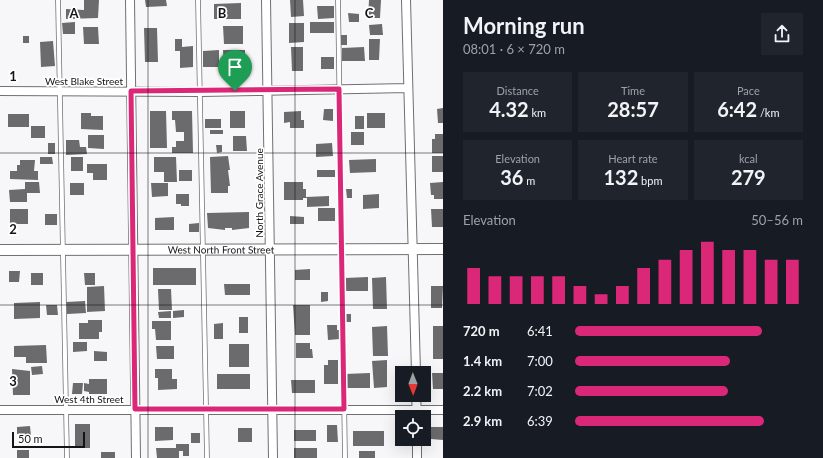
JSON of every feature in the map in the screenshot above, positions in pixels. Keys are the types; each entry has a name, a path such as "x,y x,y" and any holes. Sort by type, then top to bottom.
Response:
{"street":[{"path":"130,0 136,458"},
{"name":"North Grace Avenue","path":"266,0 272,458"},
{"path":"406,0 416,366"},
{"name":"West Blake Street","path":"0,91 201,92 408,88"},
{"name":"West North Front Street","path":"0,250 443,250"},
{"name":"West 4th Street","path":"0,410 206,408 344,409 395,412"},
{"name":"West 4th Street","path":"431,411 443,410"},
{"path":"417,446 417,458"}],"lane":[{"path":"58,0 67,458"},
{"path":"198,0 207,458"},
{"path":"338,0 345,458"}],"building":[{"path":"84,0 99,0 98,18 66,19 66,9 84,10"},
{"path":"145,0 166,0 167,6 146,7"},
{"path":"290,0 303,0 304,16 291,17"},
{"path":"369,0 381,0 380,18 368,18"},
{"path":"241,3 241,19 214,19 214,4"},
{"path":"317,6 334,6 334,18 318,19"},
{"path":"348,13 359,14 359,22 349,22"},
{"path":"75,22 75,34 63,34 62,23"},
{"path":"310,22 334,22 334,33 310,33"},
{"path":"289,23 304,23 304,42 289,43"},
{"path":"382,24 383,35 370,35 369,25"},
{"path":"223,26 243,26 243,44 224,44"},
{"path":"83,27 98,27 99,44 84,44"},
{"path":"144,28 157,28 158,62 145,62"},
{"path":"341,35 347,35 347,45 341,45"},
{"path":"23,36 29,36 29,43 23,43"},
{"path":"175,39 182,39 182,47 193,46 193,67 180,68 180,51 175,51"},
{"path":"369,39 380,39 379,60 369,60"},
{"path":"53,41 55,66 41,67 40,42"},
{"path":"291,47 303,47 303,71 292,71"},
{"path":"364,47 365,61 342,61 342,48"},
{"path":"219,50 219,67 203,67 203,51"},
{"path":"223,50 245,50 245,67 241,67 241,69 224,67"},
{"path":"321,57 334,57 334,69 321,69"},
{"path":"443,108 443,123 438,123 437,109"},
{"path":"324,109 333,109 333,121 323,120"},
{"path":"150,111 166,111 167,148 150,148"},
{"path":"172,111 192,111 193,153 172,153 172,147 176,147 176,141 184,141 184,132 176,132 175,120 172,120"},
{"path":"230,111 245,111 245,128 230,128"},
{"path":"301,111 301,120 304,120 304,128 290,128 290,122 284,123 284,112"},
{"path":"81,113 91,113 91,116 103,116 103,130 81,129"},
{"path":"367,113 385,113 385,128 367,128"},
{"path":"8,114 29,114 29,127 8,127"},
{"path":"355,116 364,116 364,129 355,129"},
{"path":"205,119 221,119 221,128 205,128"},
{"path":"31,126 45,126 45,138 31,138"},
{"path":"210,130 223,130 223,134 210,134"},
{"path":"351,132 364,132 364,145 351,145"},
{"path":"435,134 443,134 443,153 432,153 432,139 435,139"},
{"path":"88,135 104,135 104,149 88,148"},
{"path":"233,136 246,136 247,151 233,151"},
{"path":"66,140 79,140 80,147 86,147 87,154 66,155"},
{"path":"48,143 55,143 55,154 48,154"},
{"path":"332,143 333,156 316,157 316,144"},
{"path":"216,145 222,145 222,152 217,153"},
{"path":"228,156 230,186 228,186 228,193 211,193 210,157"},
{"path":"432,156 443,156 443,172 432,172"},
{"path":"40,157 52,157 53,164 40,164"},
{"path":"71,157 83,157 83,171 71,171"},
{"path":"154,157 176,157 177,182 164,182 164,172 154,172"},
{"path":"376,159 376,172 350,173 349,160"},
{"path":"20,160 35,160 34,171 38,171 38,180 10,179 10,171 17,171 17,165 20,165"},
{"path":"87,164 107,164 107,180 93,180 93,173 87,173"},
{"path":"179,170 192,170 192,181 179,181"},
{"path":"317,170 335,170 335,177 317,177"},
{"path":"25,182 39,182 40,193 27,193 27,202 10,202 9,190 25,189"},
{"path":"284,182 303,182 303,189 306,189 306,197 329,196 329,206 307,207 307,198 303,198 303,200 284,200"},
{"path":"443,182 443,199 434,199 434,195 431,195 430,183"},
{"path":"70,183 84,183 84,195 70,195"},
{"path":"151,183 168,183 168,196 152,197"},
{"path":"346,189 352,189 352,198 347,198"},
{"path":"176,194 189,194 189,206 181,206 181,204 176,204"},
{"path":"379,194 379,208 363,209 363,195"},
{"path":"318,208 335,208 335,221 318,221"},
{"path":"10,209 28,209 28,224 10,224"},
{"path":"431,209 443,209 443,227 432,227"},
{"path":"249,212 249,228 232,230 232,228 225,228 225,230 208,228 207,213"},
{"path":"45,214 57,214 57,225 45,225"},
{"path":"290,216 304,217 304,224 290,224"},
{"path":"174,217 174,230 155,230 155,218"},
{"path":"199,223 199,232 189,232 189,224"},
{"path":"153,268 196,268 196,285 153,285"},
{"path":"310,269 310,280 295,280 295,270"},
{"path":"9,271 20,271 19,282 9,282"},
{"path":"31,273 43,273 43,285 31,285"},
{"path":"84,273 95,273 95,285 85,285"},
{"path":"368,277 368,291 345,291 345,278"},
{"path":"386,277 387,309 373,309 372,278"},
{"path":"224,284 250,284 250,295 225,295"},
{"path":"104,286 105,311 87,312 87,287"},
{"path":"431,286 443,286 442,308 431,308"},
{"path":"158,289 171,289 172,310 159,310"},
{"path":"321,292 328,292 328,301 321,302"},
{"path":"85,301 86,313 67,314 66,302"},
{"path":"40,302 40,318 14,319 14,303"},
{"path":"46,305 57,305 58,315 47,315"},
{"path":"293,305 310,305 310,335 295,335"},
{"path":"184,310 184,317 173,318 173,311"},
{"path":"171,311 171,318 159,318 158,312"},
{"path":"344,314 351,314 351,322 344,322"},
{"path":"239,317 248,317 248,333 239,333"},
{"path":"88,320 102,320 102,332 99,332 99,339 79,339 79,323 88,323"},
{"path":"152,321 171,321 171,340 156,340 155,329 152,329"},
{"path":"223,323 223,339 214,339 214,324"},
{"path":"327,325 337,325 337,330 340,330 340,339 328,340"},
{"path":"387,326 388,356 373,356 372,327"},
{"path":"433,326 443,326 443,359 433,359"},
{"path":"73,342 87,342 87,351 73,352"},
{"path":"296,343 310,343 313,358 296,358"},
{"path":"229,344 249,344 249,367 229,367"},
{"path":"46,345 47,363 26,363 26,357 14,357 14,346"},
{"path":"156,346 174,346 174,359 157,359"},
{"path":"94,351 107,352 107,361 94,361"},
{"path":"328,360 338,360 338,384 324,384 324,365 328,365"},
{"path":"387,360 387,387 374,388 372,361"},
{"path":"42,366 43,374 32,375 31,367"},
{"path":"12,369 30,371 30,395 13,395"},
{"path":"155,369 172,369 172,379 177,379 177,389 158,390 158,378 155,378"},
{"path":"370,373 370,388 346,388 345,374"},
{"path":"432,373 443,373 443,389 433,389"},
{"path":"217,374 250,374 250,389 217,389"},
{"path":"89,379 107,379 107,394 89,394 89,392 84,391 84,383 89,384"},
{"path":"291,380 315,380 315,393 292,393"},
{"path":"73,383 83,383 82,394 72,394"},
{"path":"75,424 90,424 90,448 75,448"},
{"path":"327,425 337,425 338,442 327,442"},
{"path":"30,426 31,437 20,438 20,434 17,434 17,427"},
{"path":"155,427 173,427 173,440 155,441"},
{"path":"431,427 443,427 443,440 431,439"},
{"path":"238,428 252,428 252,442 238,442"},
{"path":"294,430 316,430 316,441 294,441"},
{"path":"353,431 384,431 384,446 353,446"},
{"path":"191,433 200,433 200,443 191,443"},
{"path":"176,444 189,444 189,456 183,456 183,451 179,451 179,458 157,458 156,448 176,448"},
{"path":"294,448 317,448 317,458 294,458"},
{"path":"17,450 29,450 29,458 17,458"},
{"path":"359,451 375,451 375,458 359,458"},
{"path":"101,452 115,452 115,458 101,458"}],"route":[{"path":"339,89 344,409 135,409 131,91 235,91 339,89"}]}
